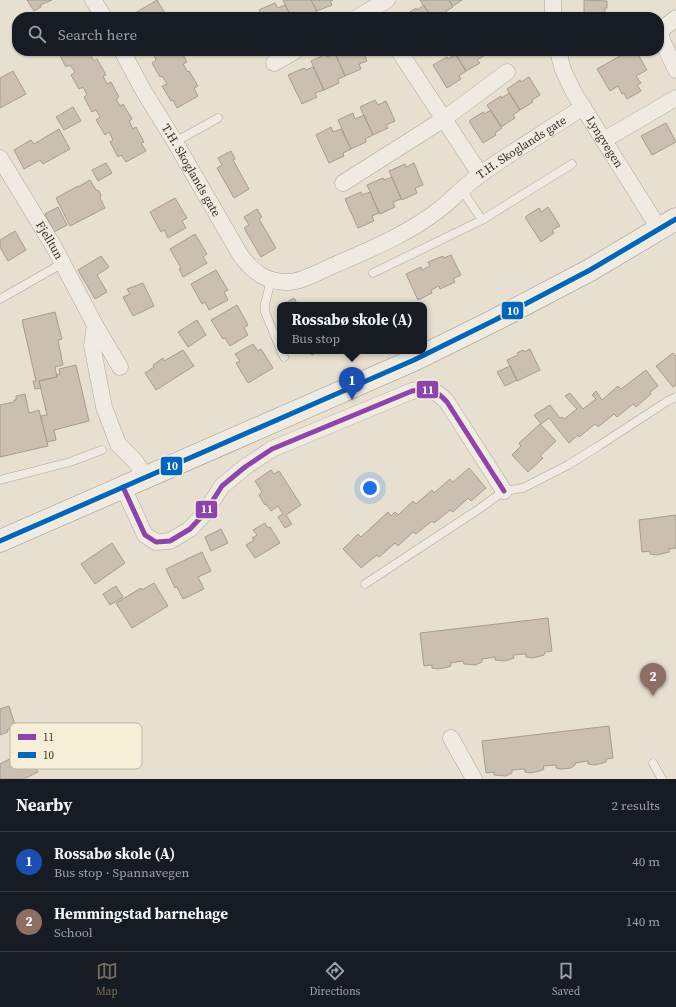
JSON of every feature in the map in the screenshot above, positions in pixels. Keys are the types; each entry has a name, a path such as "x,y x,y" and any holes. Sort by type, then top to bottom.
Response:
{"main road":[{"path":"427,354 590,270 668,224"},
{"path":"0,541 426,354"}],"street":[{"path":"368,11 387,0"},
{"path":"553,0 553,12"},
{"path":"664,28 676,18"},
{"path":"664,44 676,70"},
{"name":"T.H. Skoglands gate","path":"125,56 142,90 175,142 241,256 252,269 264,277 271,280 288,282 297,281 375,247 413,226 439,210 480,174 583,107"},
{"path":"274,63 286,56"},
{"path":"402,56 480,174"},
{"name":"Lyngvegen","path":"559,56 563,70 574,93 604,140 668,224"},
{"path":"343,183 444,119 507,72"},
{"path":"604,140 676,98"},
{"name":"Fjelltun","path":"0,158 63,263 95,325 120,367"},
{"path":"95,325 92,345 104,407 118,444 134,461 146,477"},
{"path":"123,487 145,535 156,542 170,541 190,530 204,514 222,486 245,467 272,449 412,391 428,389 441,396 447,402 504,491"},
{"path":"452,738 474,779"}],"lane":[{"path":"175,142 218,118"},
{"path":"373,273 482,220 572,164"},
{"path":"462,190 482,220"},
{"path":"0,299 63,263"},
{"path":"271,280 265,304 265,312 277,341"},
{"path":"365,584 504,491 523,488 568,465 676,397"},
{"path":"0,480 70,462 102,450"},
{"path":"653,763 662,779"}],"building":[{"path":"27,0 52,0 40,5 41,7 34,11"},
{"path":"157,0 164,12 137,12"},
{"path":"283,0 311,0 317,11 315,12 289,12"},
{"path":"311,0 333,0 330,1 332,5 317,11"},
{"path":"420,0 449,0 453,7 447,12 428,12"},
{"path":"449,0 462,0 453,6"},
{"path":"584,0 607,1 607,8 605,8 605,12 584,12"},
{"path":"275,3 278,8 285,5 288,12 260,12 259,10"},
{"path":"424,5 428,12 410,12 416,8 417,10"},
{"path":"60,56 91,56 94,61 97,59 106,75 103,76 107,84 111,82 119,97 116,99 120,106 123,104 132,119 129,121 133,129 136,127 144,142 141,143 146,151 126,162 121,155 118,157 110,142 113,140 109,132 105,135 96,120 100,117 96,110 92,112 84,97 87,95 83,87 79,89 71,75 75,72 70,65 66,67"},
{"path":"154,56 184,56 187,62 183,64 198,86 194,88 198,96 177,108 173,100 171,101 162,86 167,84 162,76 160,77 152,63 156,60"},
{"path":"322,56 336,56 345,76 338,79 339,83 324,90 311,61"},
{"path":"336,56 365,56 367,61 359,64 361,69 345,76"},
{"path":"453,56 457,56 466,71 459,76 461,79 447,88 433,65 447,57 448,59"},
{"path":"456,56 483,56 477,60 480,63 466,71"},
{"path":"620,56 639,56 647,70 636,76 641,83 637,85 641,91 627,99 624,93 622,94 618,86 610,91 597,69"},
{"path":"313,67 324,90 315,93 317,97 302,104 288,75 304,68 306,70"},
{"path":"13,71 26,94 0,108 0,78"},
{"path":"529,77 540,95 532,100 533,102 520,110 507,89 520,80 521,82"},
{"path":"509,93 520,110 513,115 515,118 501,127 487,105"},
{"path":"375,100 378,105 386,101 395,121 386,125 388,128 373,135 360,107"},
{"path":"73,107 81,121 64,130 56,117"},
{"path":"491,110 502,128 495,133 496,135 483,143 469,121 483,112 484,114"},
{"path":"353,113 355,119 364,115 373,135 365,139 366,142 351,149 338,120"},
{"path":"666,123 676,142 652,155 641,136"},
{"path":"331,127 333,132 341,129 351,149 343,153 344,156 329,163 316,135"},
{"path":"59,129 70,149 43,164 40,160 24,169 14,150 31,140 34,144"},
{"path":"231,151 235,159 233,160 249,189 234,198 217,168 222,165 218,158"},
{"path":"106,163 112,173 98,181 92,170"},
{"path":"414,163 423,185 415,188 417,193 402,200 389,171 405,164 406,167"},
{"path":"392,177 401,199 393,202 395,207 380,214 367,185 383,178 384,180"},
{"path":"90,180 96,190 99,191 101,195 100,198 105,208 70,226 56,198"},
{"path":"361,192 362,195 370,192 379,213 372,216 374,221 358,228 345,199"},
{"path":"175,198 187,218 182,221 186,228 168,238 164,230 161,232 150,212"},
{"path":"58,207 67,225 54,232 45,214"},
{"path":"548,207 560,226 552,230 554,233 541,242 525,217 539,208 541,212"},
{"path":"257,209 262,217 259,219 276,248 261,257 244,228 249,225 244,217"},
{"path":"15,231 26,250 8,261 0,247 0,240"},
{"path":"195,234 207,254 203,257 207,263 183,277 179,269 181,268 170,249"},
{"path":"451,255 461,275 453,279 455,282 440,289 439,286 431,290 432,293 418,300 406,274 421,267 422,270 430,266 428,262 443,256 444,258"},
{"path":"101,256 109,267 97,275 107,292 95,299 78,270"},
{"path":"216,270 228,290 224,292 228,300 209,310 205,302 202,304 191,284"},
{"path":"143,283 154,306 133,316 123,297 130,294 127,289"},
{"path":"294,298 296,302 287,302"},
{"path":"237,305 248,325 244,328 248,335 230,346 225,338 223,339 211,320"},
{"path":"55,312 62,339 58,340 63,365 55,367 57,377 39,381 41,388 35,389 33,381 36,381 22,320"},
{"path":"197,320 206,335 188,347 178,332"},
{"path":"253,344 258,351 261,349 273,368 248,383 236,363 240,361 235,354"},
{"path":"530,349 540,370 517,381 507,360 518,355 517,353 523,350 524,352"},
{"path":"183,350 194,366 156,390 145,373 163,358 164,361"},
{"path":"673,353 676,356 676,385 673,387 656,366"},
{"path":"76,365 89,421 54,430 56,440 47,442 41,416 47,415 39,381 57,377 56,375 60,374 59,369"},
{"path":"510,366 517,380 505,386 497,372"},
{"path":"646,370 658,386 650,392 651,394 636,407 633,404 617,417 614,414 598,427 595,424 569,443 549,418 541,424 534,415 550,405 560,418 562,417 564,419 577,409 565,396 570,393 583,409 596,399 592,395 596,391 602,400 618,386 621,389"},
{"path":"25,394 29,413 39,410 48,446 0,457 0,405 14,402 14,400 16,400 16,396"},
{"path":"540,424 556,441 540,456 543,458 528,472 512,455 521,446 519,443"},
{"path":"469,468 486,488 471,501 468,498 453,512 450,510 434,523 432,521 416,534 413,532 398,546 395,543 379,557 377,555 361,568 343,549 358,534 361,537 388,512 391,516 395,512 398,515 413,501 416,504 432,490 434,493 450,479 453,482"},
{"path":"271,470 274,474 279,471 301,505 286,515 292,524 285,528 278,517 283,514 278,506 271,511 266,504 265,505 259,495 262,492 255,481"},
{"path":"676,515 676,548 669,549 669,552 657,555 650,554 650,551 642,552 639,520"},
{"path":"265,523 268,528 270,527 280,543 255,558 246,545 254,540 252,538 257,535 253,530"},
{"path":"221,529 228,543 211,551 205,537"},
{"path":"112,543 125,563 95,584 81,564"},
{"path":"202,552 211,571 198,577 204,589 183,599 177,587 175,588 166,569"},
{"path":"154,583 168,606 132,628 116,603 141,588 142,590"},
{"path":"116,586 123,597 110,605 103,594"},
{"path":"548,618 552,651 545,652 544,655 533,658 526,657 526,654 513,655 514,658 505,661 495,660 495,657 482,659 482,662 475,665 464,664 463,661 450,663 451,666 439,669 432,668 432,665 424,666 420,633"},
{"path":"9,706 14,723 10,723 10,729 7,730 8,732 0,735 0,709"},
{"path":"609,726 613,758 606,759 606,762 594,765 588,764 588,761 575,763 575,765 571,768 562,769 556,768 556,765 543,766 544,769 530,773 525,772 525,769 512,770 512,773 506,776 494,775 494,772 486,773 482,741"},
{"path":"10,759 10,769 36,769 38,772 24,779 0,779 0,764"}],"transit line":[{"name":"10","path":"427,354 590,270 676,219"},
{"name":"10","path":"0,541 426,354"},
{"name":"11","path":"123,487 145,535 156,542 170,541 190,529 204,514 222,486 245,467 272,449 412,391 432,390 439,394 447,402 504,491"}],"place":[{"name":"Rossabø skole (A)","path":"352,400"},
{"name":"Hemmingstad barnehage","path":"653,696"}]}
